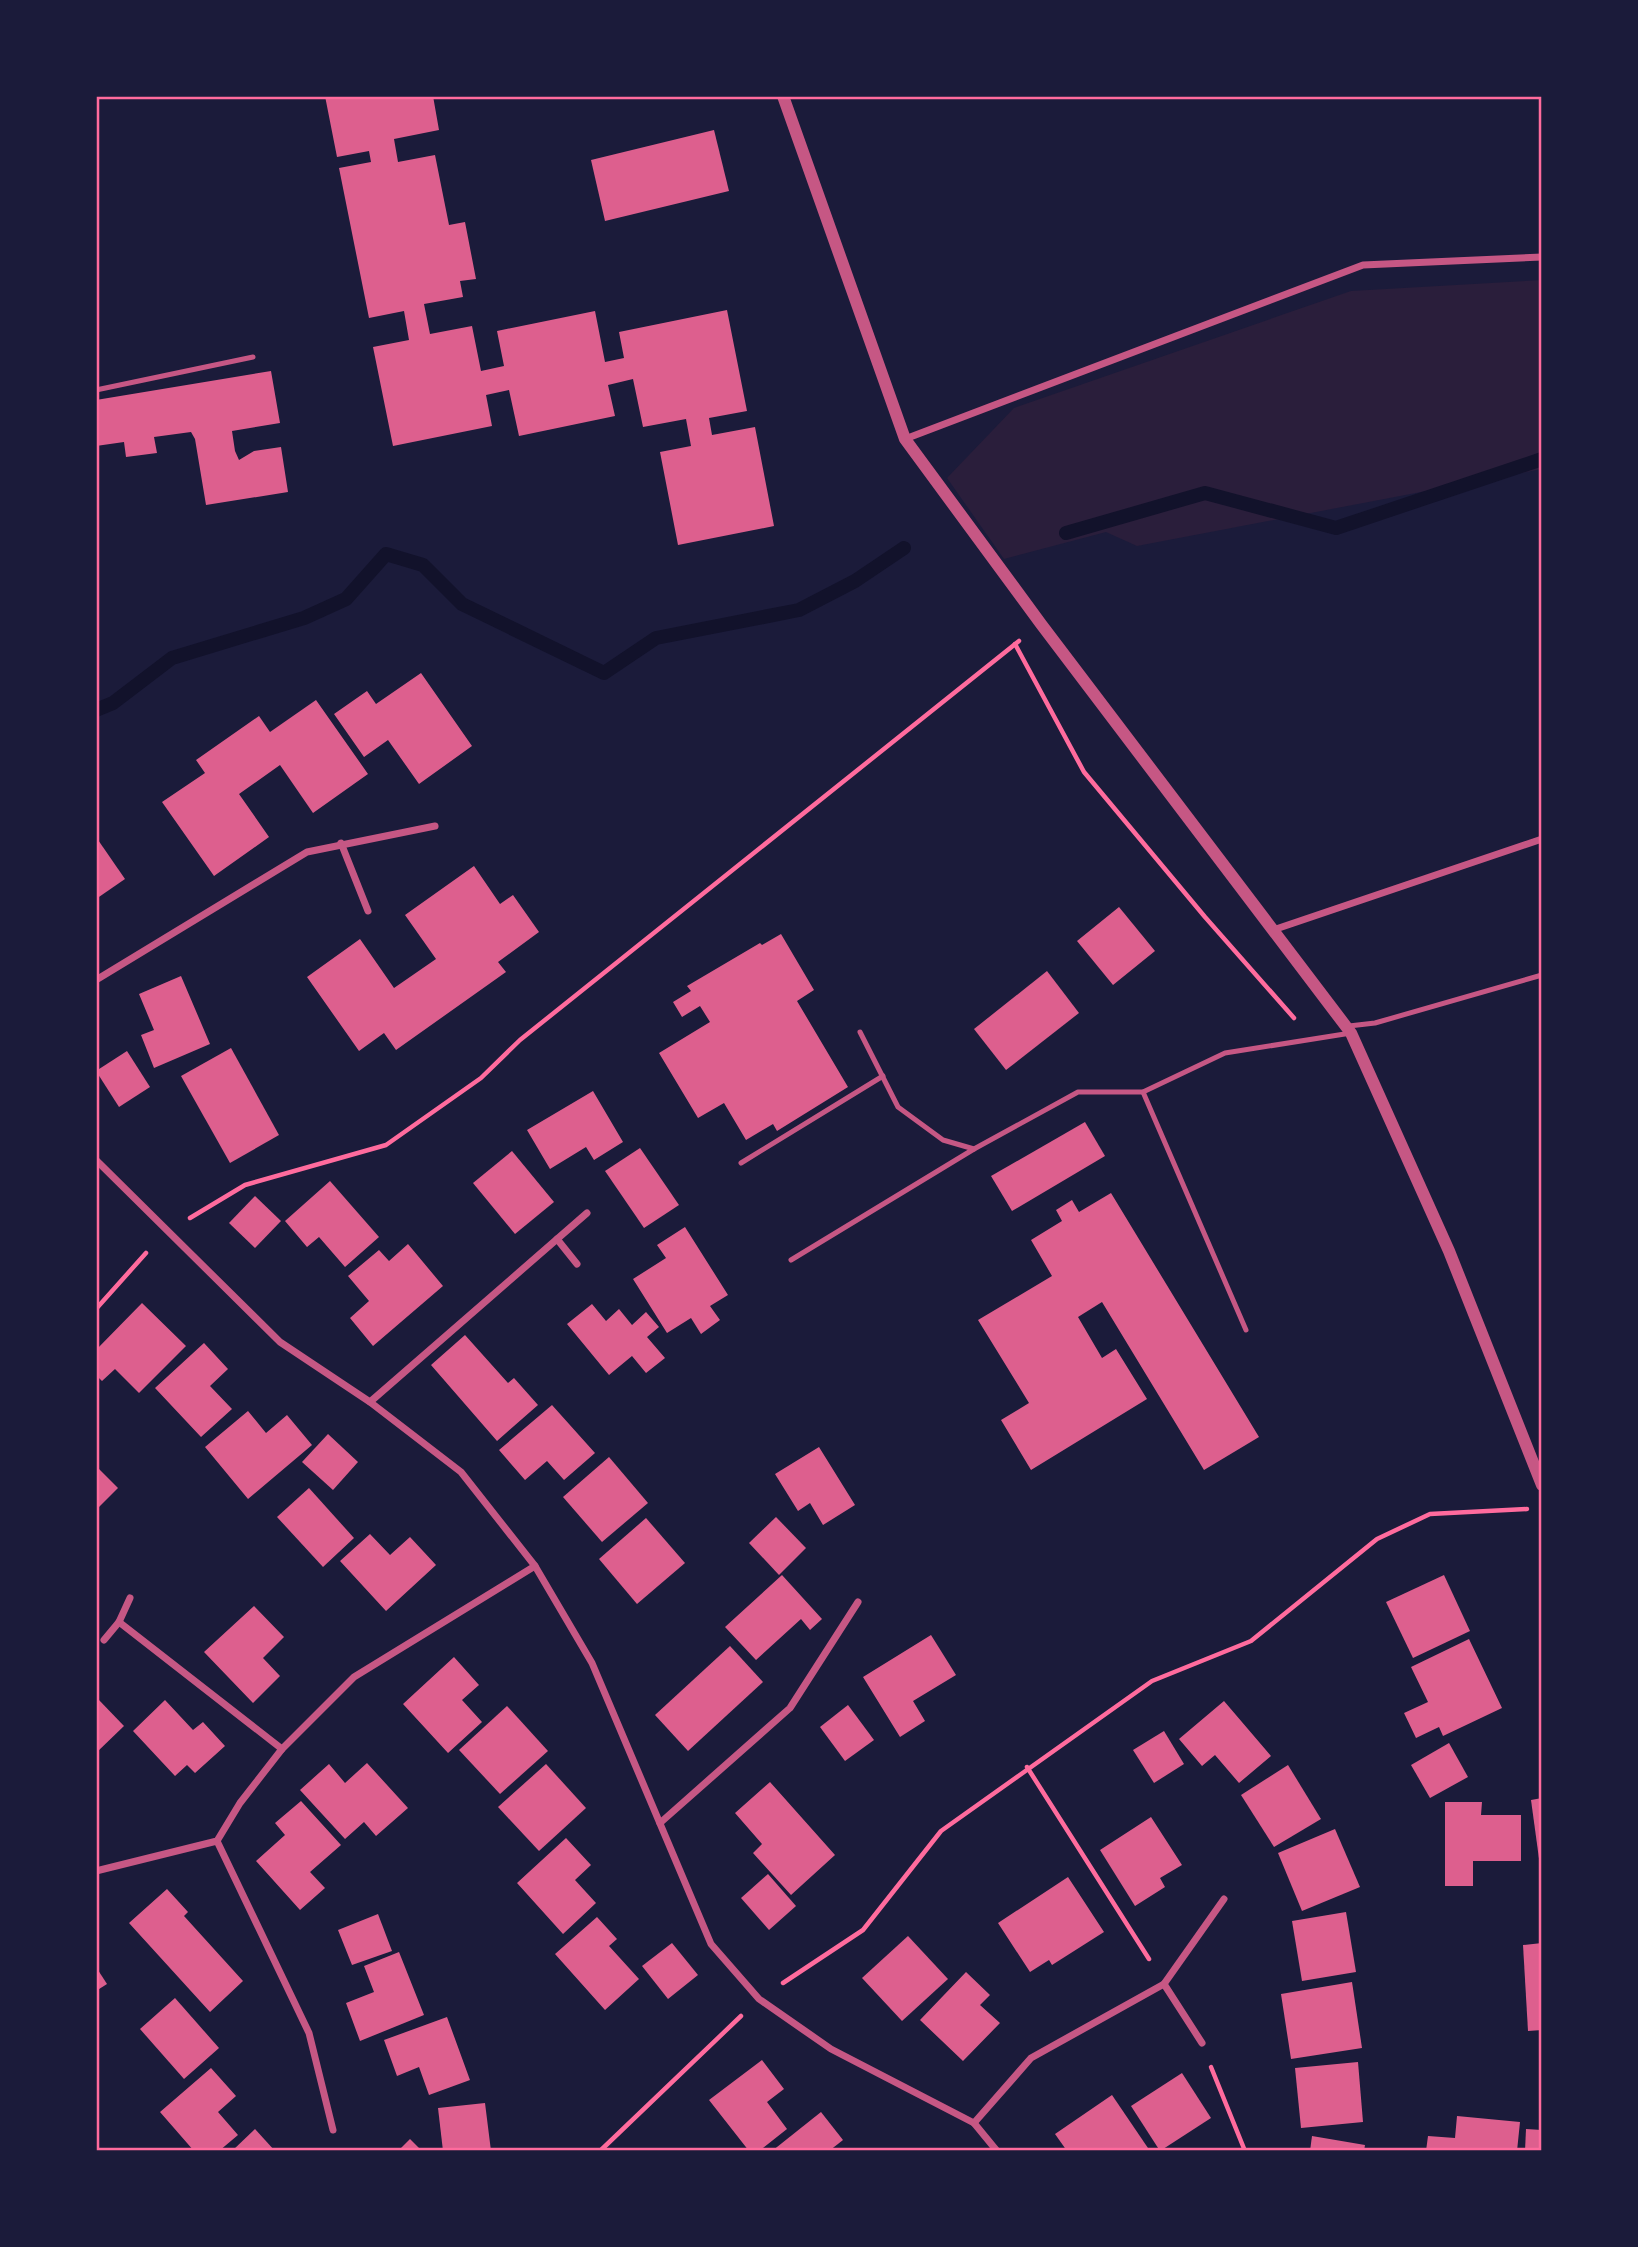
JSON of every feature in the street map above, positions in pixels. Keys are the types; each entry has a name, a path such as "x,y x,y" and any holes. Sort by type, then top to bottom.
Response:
{"street":[{"path":"783,96 905,439 1041,624 1349,1030 1449,1251 1542,1485"},
{"path":"905,439 1363,265 1542,257"},
{"path":"96,980 307,852 435,826"},
{"path":"1273,930 1542,839"},
{"path":"341,843 368,911"},
{"path":"96,1160 279,1342 370,1402 461,1472 536,1566 592,1663 711,1944 759,1999 831,2049 974,2123 998,2151"},
{"path":"370,1402 587,1213"},
{"path":"557,1239 577,1264"},
{"path":"96,1871 217,1841 240,1803 282,1749 354,1677 536,1566"},
{"path":"104,1640 119,1622 130,1598"},
{"path":"660,1823 790,1708 858,1602"},
{"path":"119,1622 282,1749"},
{"path":"217,1841 309,2033 333,2130"},
{"path":"974,2123 1031,2058 1164,1984 1224,1899"},
{"path":"1164,1984 1202,2043"}],"lane":[{"path":"96,390 253,357"},
{"path":"790,1260 974,1149 1078,1092 1143,1092 1225,1053 1313,1039 1542,975"},
{"path":"860,1032 898,1107 943,1139 974,1149"},
{"path":"741,1163 883,1076"},
{"path":"1143,1092 1246,1330"}],"path":[{"path":"168,1231 245,1185 386,1145 481,1078 520,1040 1041,624"},
{"path":"1015,644 1084,772 1205,917 1313,1039"},
{"path":"96,1309 146,1253"},
{"path":"600,2151 759,1999 863,1930 942,1831 1027,1767 1152,1681 1251,1641 1377,1539 1430,1514 1528,1509"},
{"path":"1027,1767 1164,1984"},
{"path":"1202,2043 1245,2151"}],"shaded area":[{"path":"1542,280 1542,469 1137,546 1106,532 1004,559 947,478 1014,408 1351,291"}],"building":[{"path":"325,96 433,96 439,130 394,139 398,162 435,155 449,225 465,222 476,279 460,281 463,297 424,304 430,334 472,326 481,371 504,366 497,331 595,311 605,362 624,358 619,332 727,310 747,411 709,418 712,435 755,427 774,526 678,545 660,452 691,446 686,419 643,427 633,379 608,385 615,416 519,436 509,390 486,395 492,426 393,446 373,347 409,340 404,311 369,318 339,168 371,162 369,151 337,157"},
{"path":"714,130 729,191 605,221 591,160"},
{"path":"271,371 280,423 232,431 239,460 254,451 281,447 288,492 206,505 195,439 191,432 154,437 157,453 126,457 124,442 96,446 96,400"},
{"path":"421,673 472,746 419,784 388,740 364,757 334,714 367,691 376,704"},
{"path":"316,700 368,774 313,813 280,765 239,794 269,837 214,876 162,802 205,773 196,760 259,716 270,732"},
{"path":"96,837 125,879 96,899"},
{"path":"474,866 500,904 513,895 539,932 498,962 506,972 396,1050 384,1033 359,1051 307,977 360,939 394,988 436,959 405,915"},
{"path":"1119,907 1155,951 1113,985 1077,941"},
{"path":"781,934 814,990 797,1001 848,1087 777,1131 773,1124 746,1140 724,1103 698,1118 659,1053 710,1022 700,1006 682,1017 673,1002 691,991 687,986 760,943 762,945"},
{"path":"1047,971 1079,1013 1006,1070 974,1029"},
{"path":"181,976 210,1044 154,1068 141,1035 154,1030 139,994"},
{"path":"231,1048 279,1135 230,1163 181,1076"},
{"path":"127,1051 150,1087 119,1107 96,1071"},
{"path":"593,1091 623,1142 594,1160 586,1147 550,1169 527,1130"},
{"path":"1085,1122 1105,1156 1012,1211 991,1176"},
{"path":"640,1148 679,1205 644,1228 605,1171"},
{"path":"512,1151 554,1202 515,1234 473,1183"},
{"path":"330,1181 379,1237 345,1267 319,1237 307,1247 285,1221"},
{"path":"1111,1193 1259,1437 1204,1470 1102,1302 1078,1317 1102,1358 1116,1349 1147,1399 1031,1470 1001,1420 1029,1403 978,1320 1052,1276 1031,1240 1062,1221 1056,1210 1072,1200 1079,1212"},
{"path":"255,1196 281,1221 255,1248 229,1223"},
{"path":"685,1227 728,1295 710,1306 720,1320 701,1334 691,1318 667,1333 633,1279 666,1258 657,1245"},
{"path":"408,1244 443,1286 373,1346 350,1318 369,1301 348,1276 379,1250 389,1261"},
{"path":"142,1303 186,1346 139,1393 115,1369 102,1381 96,1375 96,1350"},
{"path":"592,1304 606,1321 619,1309 632,1325 646,1312 659,1327 647,1337 665,1358 646,1373 632,1356 609,1375 567,1324"},
{"path":"465,1335 508,1383 514,1378 538,1405 497,1441 431,1365"},
{"path":"204,1343 228,1369 210,1386 232,1409 201,1437 155,1388"},
{"path":"552,1405 595,1453 564,1480 547,1461 525,1480 499,1450"},
{"path":"248,1411 266,1433 287,1415 312,1445 248,1499 205,1447"},
{"path":"328,1434 358,1462 333,1490 302,1462"},
{"path":"819,1447 855,1505 823,1525 810,1503 798,1511 775,1474"},
{"path":"609,1457 648,1503 602,1542 563,1497"},
{"path":"96,1466 118,1488 96,1510"},
{"path":"309,1488 354,1538 323,1567 277,1517"},
{"path":"776,1517 806,1548 779,1575 749,1543"},
{"path":"646,1518 685,1563 637,1604 599,1559"},
{"path":"370,1534 390,1555 410,1537 436,1565 386,1611 340,1561"},
{"path":"782,1575 822,1619 810,1630 801,1619 756,1660 725,1627"},
{"path":"1444,1575 1470,1631 1413,1658 1386,1602"},
{"path":"254,1606 284,1637 263,1658 280,1676 253,1703 204,1652"},
{"path":"931,1635 956,1675 913,1701 925,1721 900,1737 863,1677"},
{"path":"1469,1639 1502,1708 1443,1736 1439,1727 1416,1738 1404,1713 1428,1702 1411,1667"},
{"path":"730,1646 763,1682 688,1751 655,1715"},
{"path":"454,1657 479,1685 462,1700 482,1722 448,1753 403,1704"},
{"path":"98,1699 124,1726 96,1753 96,1701"},
{"path":"165,1700 193,1730 203,1722 225,1746 195,1773 187,1765 175,1776 133,1731"},
{"path":"1224,1701 1271,1756 1239,1783 1215,1755 1202,1766 1179,1739"},
{"path":"848,1705 874,1740 845,1761 820,1727"},
{"path":"507,1706 548,1751 500,1794 459,1750"},
{"path":"1164,1731 1184,1764 1154,1783 1133,1750"},
{"path":"1449,1743 1468,1777 1430,1798 1411,1765"},
{"path":"367,1763 408,1808 376,1836 364,1822 345,1839 300,1790 329,1764 345,1783"},
{"path":"546,1764 586,1808 539,1851 498,1807"},
{"path":"1288,1765 1321,1819 1274,1847 1241,1795"},
{"path":"770,1782 835,1855 791,1895 753,1853 762,1844 735,1813"},
{"path":"1542,1798 1542,1866 1540,1866 1531,1800"},
{"path":"301,1801 341,1845 310,1872 325,1888 300,1910 256,1861 285,1835 275,1823"},
{"path":"1445,1802 1482,1802 1481,1815 1521,1815 1521,1861 1473,1861 1473,1886 1445,1886"},
{"path":"1151,1817 1182,1865 1160,1878 1165,1887 1135,1906 1100,1850"},
{"path":"1335,1829 1360,1887 1302,1911 1278,1853"},
{"path":"566,1838 591,1865 575,1880 596,1903 563,1934 517,1883"},
{"path":"768,1874 796,1906 769,1930 741,1898"},
{"path":"1068,1877 1104,1932 1052,1965 1049,1960 1030,1972 998,1923"},
{"path":"167,1889 188,1912 184,1916 243,1981 210,2012 129,1923"},
{"path":"1346,1912 1356,1972 1302,1981 1292,1921"},
{"path":"378,1914 392,1951 352,1965 338,1930"},
{"path":"597,1917 617,1939 609,1946 639,1979 605,2010 555,1954"},
{"path":"908,1936 948,1979 902,2021 862,1978"},
{"path":"672,1943 698,1975 668,1999 642,1966"},
{"path":"1542,1943 1542,2030 1528,2031 1523,1945"},
{"path":"399,1952 424,2015 360,2041 346,2003 374,1992 364,1966"},
{"path":"96,1967 107,1984 96,1991"},
{"path":"966,1972 990,1995 980,2005 1000,2023 963,2061 920,2020"},
{"path":"1352,1982 1362,2048 1291,2059 1281,1994"},
{"path":"175,1998 219,2048 184,2079 140,2029"},
{"path":"447,2017 470,2080 429,2095 419,2067 397,2076 384,2040"},
{"path":"762,2060 784,2089 767,2102 787,2129 759,2151 749,2151 709,2100"},
{"path":"1358,2062 1363,2122 1301,2128 1295,2068"},
{"path":"211,2068 236,2096 218,2112 238,2135 219,2151 194,2151 160,2112"},
{"path":"1182,2073 1211,2118 1160,2151 1131,2106"},
{"path":"1112,2095 1150,2151 1067,2151 1055,2134"},
{"path":"485,2103 491,2151 443,2151 438,2108"},
{"path":"821,2112 843,2140 829,2151 772,2151"},
{"path":"1457,2116 1520,2122 1517,2151 1426,2151 1428,2136 1455,2138"},
{"path":"255,2129 275,2151 232,2151"},
{"path":"1526,2129 1542,2130 1542,2151 1525,2151"},
{"path":"1312,2136 1365,2145 1364,2151 1310,2151"},
{"path":"410,2139 422,2151 398,2151"}],"waterway":[{"path":"1066,533 1205,493 1336,528 1542,459"},
{"path":"96,710 113,703 172,658 304,618 346,599 386,554 423,565 462,604 604,673 656,638 799,610 855,581 904,548"}]}
